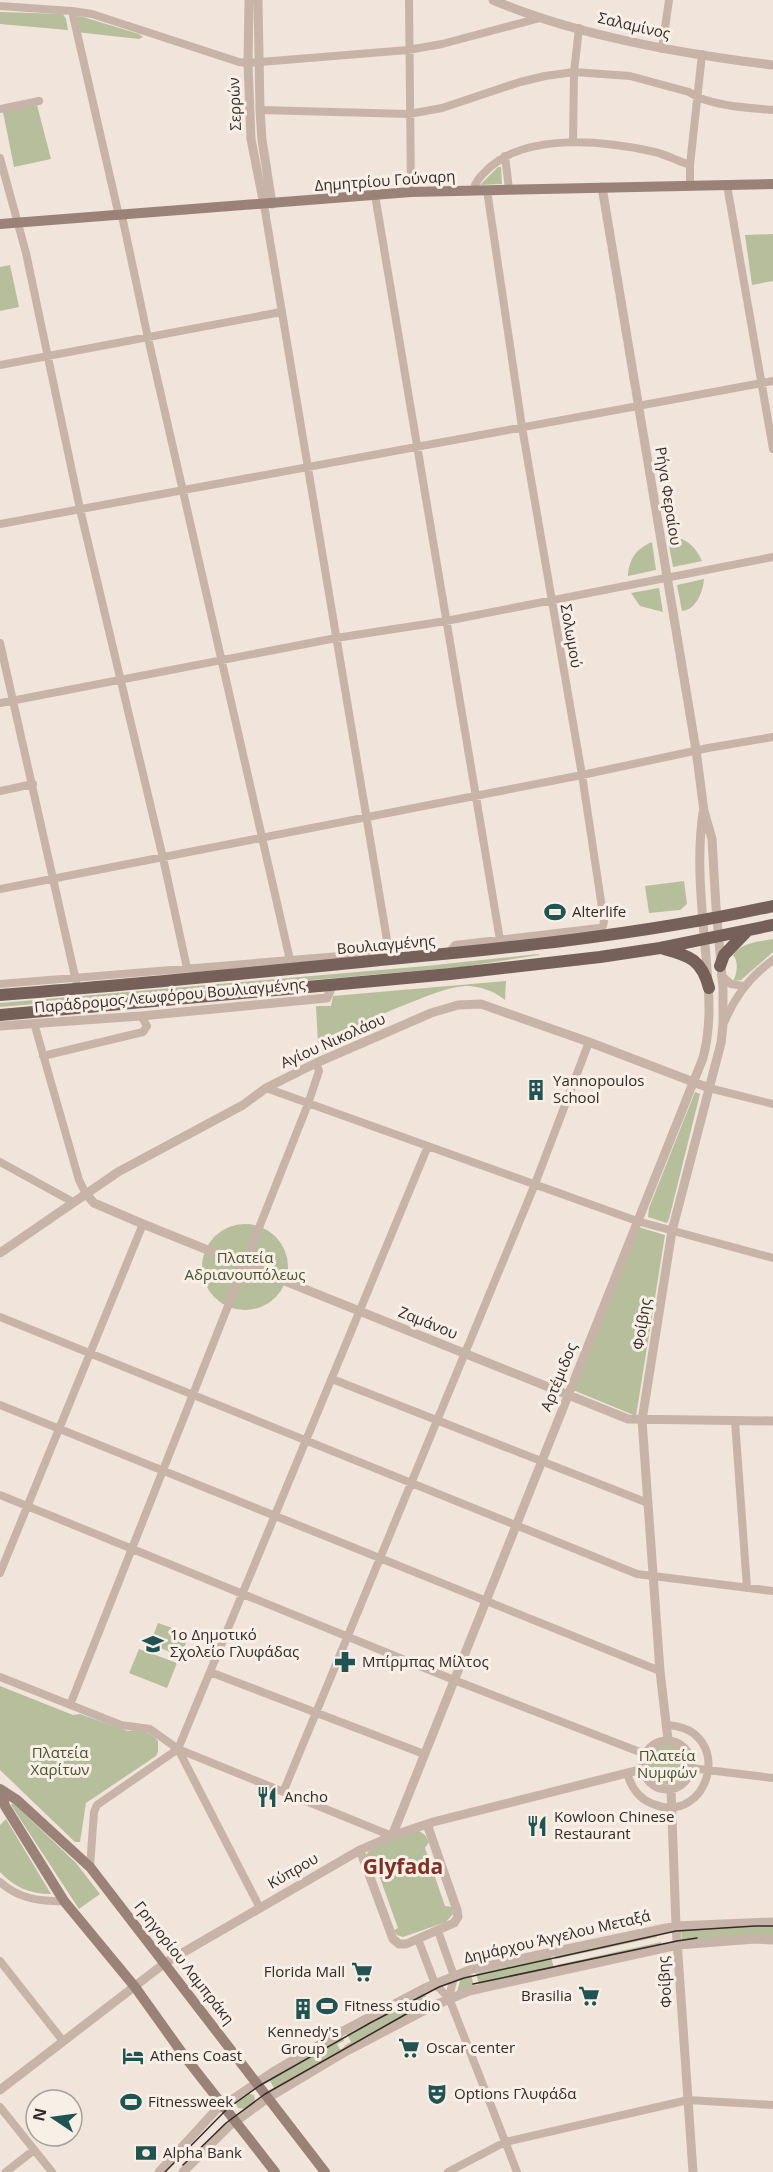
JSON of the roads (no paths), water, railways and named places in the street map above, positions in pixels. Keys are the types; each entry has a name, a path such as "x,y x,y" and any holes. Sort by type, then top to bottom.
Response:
{"main road":[{"name":"Δημητρίου Γούναρη","path":"0,224 268,205 411,192 773,184"},
{"name":"Βουλιαγμένης","path":"0,995 146,977 447,955 597,937 716,918 773,906"},
{"path":"0,1015 70,1014 333,984 471,972 660,948 773,926"},
{"path":"721,970 724,956 748,930"},
{"path":"573,931 597,937"},
{"path":"660,948 693,958 706,974 709,988"},
{"name":"Γρηγορίου Λαμπράκη","path":"0,1789 17,1800 90,1867 325,2172"},
{"name":"Γρηγορίου Λαμπράκη","path":"0,1789 3,1810 64,1901 135,1986 185,2057 275,2172"}],"street":[{"name":"Σερρών","path":"249,0 253,63 260,110 268,205"},
{"name":"Σερρών","path":"258,0 253,63 252,139 268,205"},
{"path":"409,0 411,192"},
{"name":"Σαλαμίνος","path":"492,0 540,18 662,49 773,65"},
{"path":"662,49 669,0"},
{"path":"0,6 92,14 238,62 253,63 408,50 442,44 540,18"},
{"path":"72,11 121,216 290,960"},
{"path":"573,142 574,72 579,28"},
{"path":"690,186 690,165 702,54"},
{"path":"260,110 409,114 442,108 520,82 574,72 630,76 689,92 697,97 773,110"},
{"path":"0,109 39,101"},
{"path":"473,191 476,182 505,156 522,149 573,142 597,143 657,152 690,165"},
{"path":"505,156 509,189"},
{"path":"0,158 18,222 80,509 164,858 187,968"},
{"path":"727,185 773,449"},
{"name":"Ρήγα Φεραίου","path":"602,187 696,750 704,811 712,839 716,918"},
{"name":"Σολωμού","path":"447,955 455,945 599,928 603,926 604,921 582,775 522,427 487,190"},
{"path":"375,195 500,940"},
{"path":"146,977 187,968 273,966 290,960 389,952 281,312 268,205"},
{"path":"0,365 281,312"},
{"path":"0,524 773,381"},
{"path":"0,703 336,638 446,621 773,557"},
{"path":"0,643 76,984 0,984"},
{"path":"0,889 582,775 696,750 773,737"},
{"path":"0,791 33,784"},
{"name":"Ρήγα Φεραίου","path":"703,920 699,840 704,811"},
{"name":"Φοίβης","path":"668,1740 660,1671 642,1420 672,1231 721,1043 723,1025 721,970 716,918"},
{"name":"Αρτέμιδος","path":"392,1836 707,1043 710,1016 703,920"},
{"path":"723,1025 744,986 773,960"},
{"path":"721,970 731,984 744,986"},
{"name":"Παράδρομος Λεωφόρου Βουλιαγμένης","path":"0,1026 34,1023 70,1014 141,1016 327,998 333,984"},
{"name":"Αγίου Νικολάου","path":"0,1253 118,1172 243,1105 266,1088 316,1063 431,1013 458,1005 481,1004 709,1088"},
{"path":"43,1056 143,1032 147,1026 141,1016"},
{"path":"34,1023 79,1180 86,1194"},
{"path":"284,1790 535,1184 589,1042"},
{"path":"70,1705 308,1104 319,1071 316,1063"},
{"path":"266,1088 637,1221 773,1258"},
{"path":"709,1088 773,1104"},
{"path":"90,1867 93,1812 97,1805 178,1749 428,1146"},
{"path":"0,1162 73,1202"},
{"name":"Ζαμάνου","path":"86,1194 94,1203 143,1224 628,1419 773,1421"},
{"path":"0,1573 143,1224"},
{"path":"0,1317 637,1574 773,1591"},
{"path":"332,1379 648,1503"},
{"path":"0,1405 660,1671"},
{"path":"735,1421 747,1588"},
{"path":"0,1495 454,1680 645,1754"},
{"path":"210,1671 424,1754"},
{"path":"0,1677 121,1725 150,1729 178,1749 284,1790 392,1836"},
{"path":"627,1773 632,1787 643,1799 656,1806 672,1807 685,1803 697,1795 705,1784 709,1770 707,1752 698,1737 684,1728 666,1725"},
{"path":"668,1740 678,1743 687,1750 691,1760 691,1768 685,1782 671,1789 656,1786 650,1782 643,1769 645,1754 655,1744 668,1740"},
{"path":"178,1749 260,1908"},
{"path":"691,1768 773,1778"},
{"name":"Κύπρου","path":"0,2090 165,1964 360,1850 427,1824 643,1769"},
{"name":"Φοίβης","path":"671,1789 676,1926 693,2172"},
{"path":"360,1850 393,1940 402,1945 418,1940 454,1923 458,1914 427,1824"},
{"path":"0,1882 7,1889 25,1897 42,1902 64,1901"},
{"name":"Δημάρχου Άγγελου Μεταξά","path":"159,2172 216,2110 256,2083 334,2036 454,1976 472,1969 676,1926 773,1922"},
{"path":"438,1931 454,1976 449,1998"},
{"path":"418,1940 435,1984 449,1998 517,2172"},
{"path":"183,2172 236,2121 268,2097 345,2052 449,1998 469,1991 678,1945 718,1941 773,1940"},
{"path":"0,1961 63,2041"},
{"path":"448,2172 505,2142 688,2100 773,2105"},
{"path":"0,2107 52,2172"},
{"path":"6,2172 34,2150"}],"tram line":[{"path":"165,2172 227,2109 259,2086 439,1987 464,1978 676,1931 773,1926"},
{"path":"473,1984 697,1938"},
{"path":"183,2165 226,2123 265,2094 408,2013"}],"place":[{"name":"Alterlife","path":"555,912"},
{"name":"Yannopoulos School","path":"536,1090"},
{"name":"1ο Δημοτικό Σχολείο Γλυφάδας","path":"153,1644"},
{"name":"Μπίρμπας Μίλτος","path":"345,1662"},
{"name":"Ancho","path":"267,1797"},
{"name":"Kowloon Chinese Restaurant","path":"537,1826"},
{"name":"Florida Mall","path":"362,1972"},
{"name":"Brasilia","path":"589,1996"},
{"name":"Fitness studio","path":"327,2006"},
{"name":"Kennedy's Group","path":"303,2009"},
{"name":"Oscar center","path":"409,2048"},
{"name":"Athens Coast","path":"133,2056"},
{"name":"Options Γλυφάδα","path":"437,2094"},
{"name":"Fitnessweek","path":"131,2102"},
{"name":"Alpha Bank","path":"146,2153"}],"district":[{"name":"Glyfada","path":"403,1867"}],"park label":[{"name":"Πλατεία Αδριανουπόλεως","path":"245,1266"},
{"name":"Πλατεία Χαρίτων","path":"60,1762"},
{"name":"Πλατεία Νυμφών","path":"667,1764"}]}
